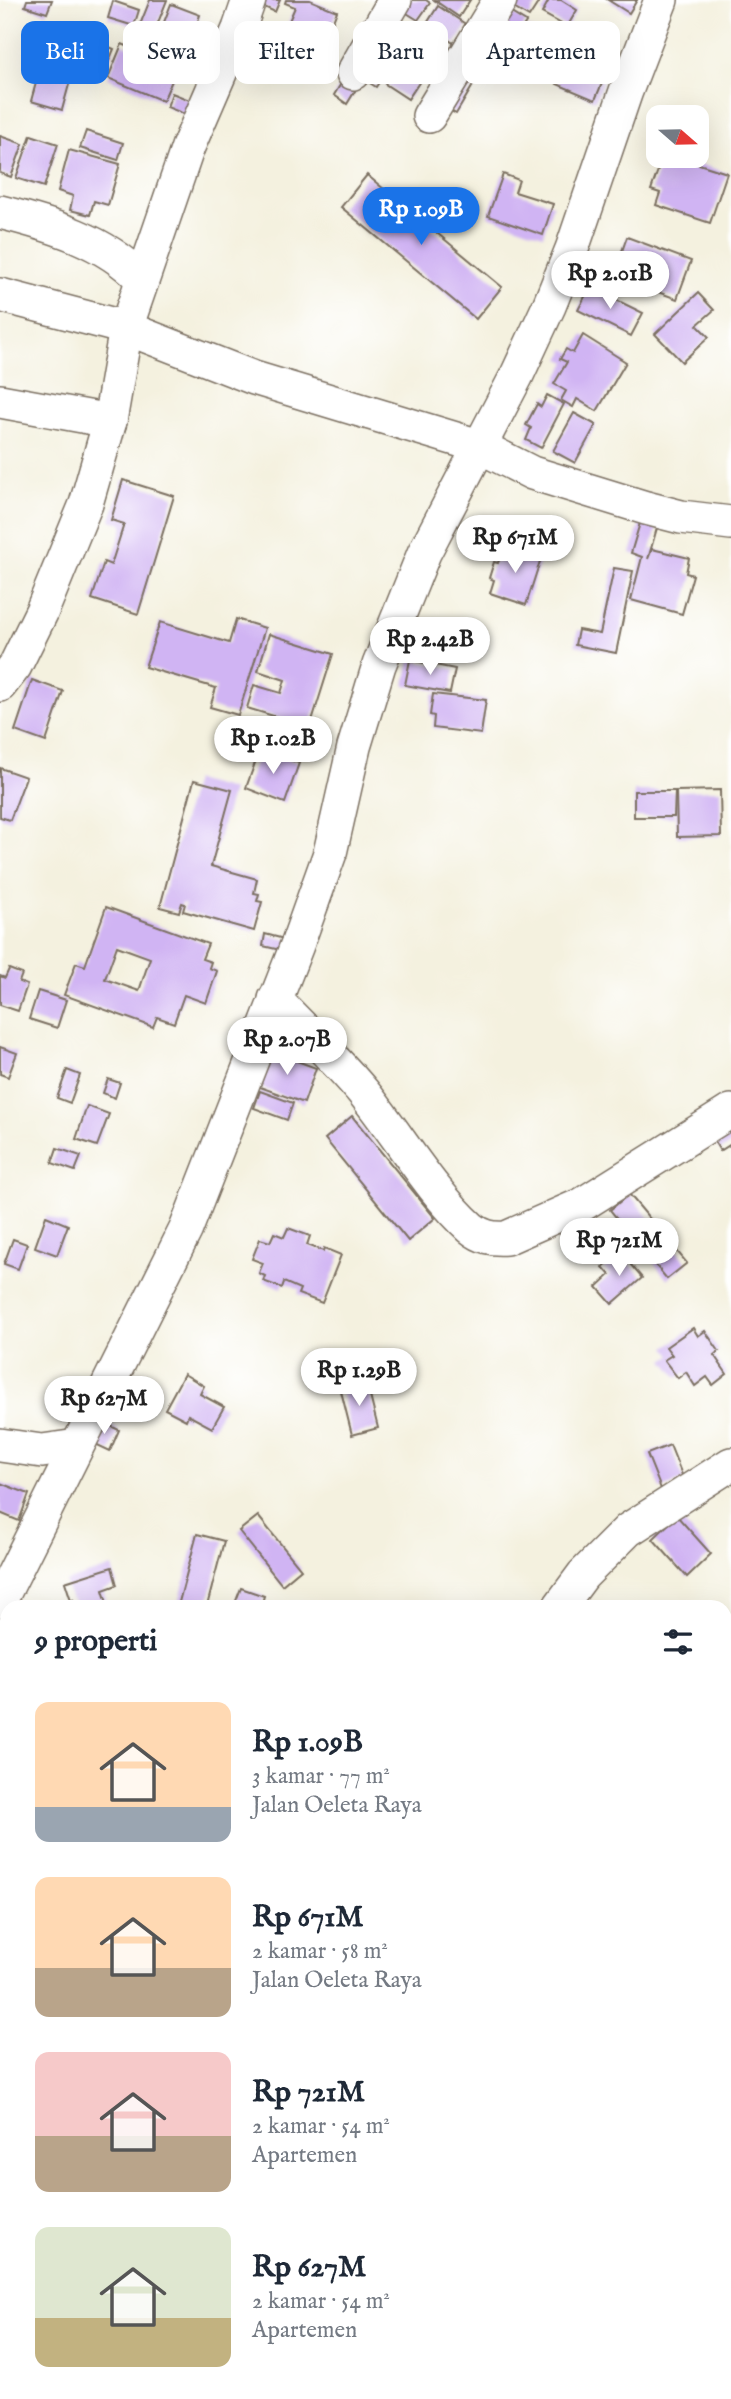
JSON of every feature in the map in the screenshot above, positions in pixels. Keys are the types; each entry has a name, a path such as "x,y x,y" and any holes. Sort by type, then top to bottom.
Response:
{"street":[{"path":"0,685 15,666 71,544 86,503 110,421 126,328 188,146 249,0"},
{"path":"383,21 395,0"},
{"path":"429,116 500,0"},
{"path":"0,1600 186,1229 330,853 354,747 379,665 424,553 517,375 567,260 661,0"},
{"path":"0,212 38,222 93,243 130,266 142,279"},
{"path":"0,295 126,328 254,378 480,446 532,473 681,517 731,523"},
{"path":"0,401 110,421"},
{"path":"275,999 362,1091 446,1201 470,1227 482,1236 494,1239 506,1238 583,1204 731,1111"},
{"path":"0,1445 42,1451 77,1446"},
{"path":"564,1600 583,1575 628,1530 731,1464"}],"building":[{"path":"27,0 52,0 47,13 25,6"},
{"path":"150,0 167,0 159,21 142,21"},
{"path":"264,0 280,0 275,12 262,6"},
{"path":"286,0 310,0 337,11 333,21 289,21 295,7 285,3"},
{"path":"402,0 426,0 430,3 418,20 397,7"},
{"path":"434,0 470,0 459,17"},
{"path":"500,0 540,0 529,17"},
{"path":"549,0 561,0 577,10 571,21 556,21 542,13"},
{"path":"608,0 637,0 629,13"},
{"path":"113,1 139,10 136,21 123,23 108,18"},
{"path":"171,4 200,15 198,21 164,21"},
{"path":"438,6 462,22 462,33 455,44 448,39 448,21 429,21"},
{"path":"500,6 524,21 491,21"},
{"path":"122,44 123,84 170,84 163,101 109,78"},
{"path":"109,47 114,49 109,61"},
{"path":"458,72 462,74 462,84 474,84 456,114 439,104"},
{"path":"342,82 355,91 347,104 334,95"},
{"path":"36,84 69,84 62,110 31,101"},
{"path":"385,84 418,84 408,99"},
{"path":"557,84 602,84 595,100"},
{"path":"172,93 192,101 187,115 167,107"},
{"path":"86,131 123,143 118,160 80,148"},
{"path":"31,135 58,144 44,187 16,178"},
{"path":"0,136 23,144 11,177 0,173"},
{"path":"69,150 120,164 108,205 94,201 90,215 70,210 73,196 58,191"},
{"path":"709,167 727,173 710,223 656,205 660,193 651,190 659,168"},
{"path":"503,174 519,180 515,192 553,204 543,235 488,216"},
{"path":"367,175 502,287 476,319 341,207"},
{"path":"627,237 691,261 677,299 619,278 623,267 617,265"},
{"path":"590,287 643,313 631,336 578,310"},
{"path":"698,293 714,310 697,325 709,337 682,362 655,334"},
{"path":"583,335 626,362 597,411 577,399 573,407 561,400 566,391 554,384 567,362 560,359 566,349 573,353"},
{"path":"547,395 564,404 541,448 526,440 531,428 526,425 537,404 541,407"},
{"path":"574,413 596,425 575,463 553,451"},
{"path":"123,480 174,496 138,614 92,599 104,562 111,565 124,524 111,520"},
{"path":"640,523 657,528 648,559 652,549 689,558 686,573 693,575 682,614 631,600 642,557 631,553"},
{"path":"523,548 542,555 526,605 490,593 494,580 489,578 494,562 498,563 503,549 517,554"},
{"path":"614,568 633,571 616,653 575,645 578,630 600,634"},
{"path":"236,619 265,628 238,715 210,707 216,688 145,667 160,622 229,643"},
{"path":"432,621 476,629 471,653 427,644"},
{"path":"269,634 333,654 310,727 247,708 254,685 281,693 285,680 258,671"},
{"path":"410,660 455,669 450,693 405,685"},
{"path":"32,680 63,691 46,742 15,731"},
{"path":"433,694 486,700 481,734 433,728 434,716 430,715"},
{"path":"260,749 299,763 285,803 246,788"},
{"path":"0,768 26,777 10,820 0,817"},
{"path":"194,780 232,790 211,866 257,879 254,893 259,894 257,901 262,902 254,931 183,911 185,904 182,903 179,912 160,907"},
{"path":"720,790 721,836 677,837 676,791"},
{"path":"634,791 675,791 674,817 634,817"},
{"path":"106,907 208,944 202,959 211,962 209,968 217,971 206,1003 184,995 174,1023 157,1017 153,1027 64,995 76,963 85,966","holes":["117,946 150,958 139,991 105,979"]},
{"path":"265,934 292,941 289,952 263,946"},
{"path":"9,969 22,974 19,982 27,985 18,1011 0,1005 0,976 5,978"},
{"path":"38,991 66,1000 57,1028 29,1019"},
{"path":"0,1047 17,1053 8,1077 0,1074"},
{"path":"270,1051 316,1068 304,1103 257,1086"},
{"path":"67,1070 80,1075 70,1103 57,1098"},
{"path":"108,1079 120,1083 115,1098 103,1093"},
{"path":"260,1091 293,1103 287,1120 254,1108"},
{"path":"87,1106 109,1114 97,1146 76,1139"},
{"path":"352,1116 435,1218 408,1241 325,1139"},
{"path":"731,1125 731,1144 720,1151 711,1136"},
{"path":"57,1148 81,1156 75,1171 52,1163"},
{"path":"629,1194 687,1263 667,1279 610,1210"},
{"path":"46,1216 68,1225 57,1255 35,1247"},
{"path":"288,1228 310,1236 307,1245 341,1255 322,1303 298,1294 300,1289 284,1282 282,1288 263,1281 265,1276 259,1273 263,1263 252,1259 260,1239 270,1242 274,1233 284,1237"},
{"path":"13,1239 27,1244 18,1269 4,1264"},
{"path":"620,1252 642,1278 612,1304 597,1287 610,1275 603,1267"},
{"path":"693,1328 698,1336 705,1331 719,1351 714,1355 727,1374 713,1385 707,1377 695,1386 686,1372 678,1378 664,1360 672,1355 666,1347"},
{"path":"184,1374 204,1386 200,1394 224,1407 212,1428 188,1415 186,1420 165,1409"},
{"path":"366,1380 378,1428 352,1435 340,1387"},
{"path":"98,1420 119,1430 110,1451 89,1441"},
{"path":"670,1445 684,1480 661,1489 647,1454"},
{"path":"0,1483 29,1494 19,1521 0,1513"},
{"path":"258,1516 301,1569 282,1585 239,1531"},
{"path":"677,1516 711,1554 687,1577 653,1539"},
{"path":"197,1534 224,1541 209,1600 180,1600"},
{"path":"112,1567 117,1585 103,1590 106,1600 71,1600 65,1582"},
{"path":"241,1588 264,1596 263,1600 236,1600"}]}
